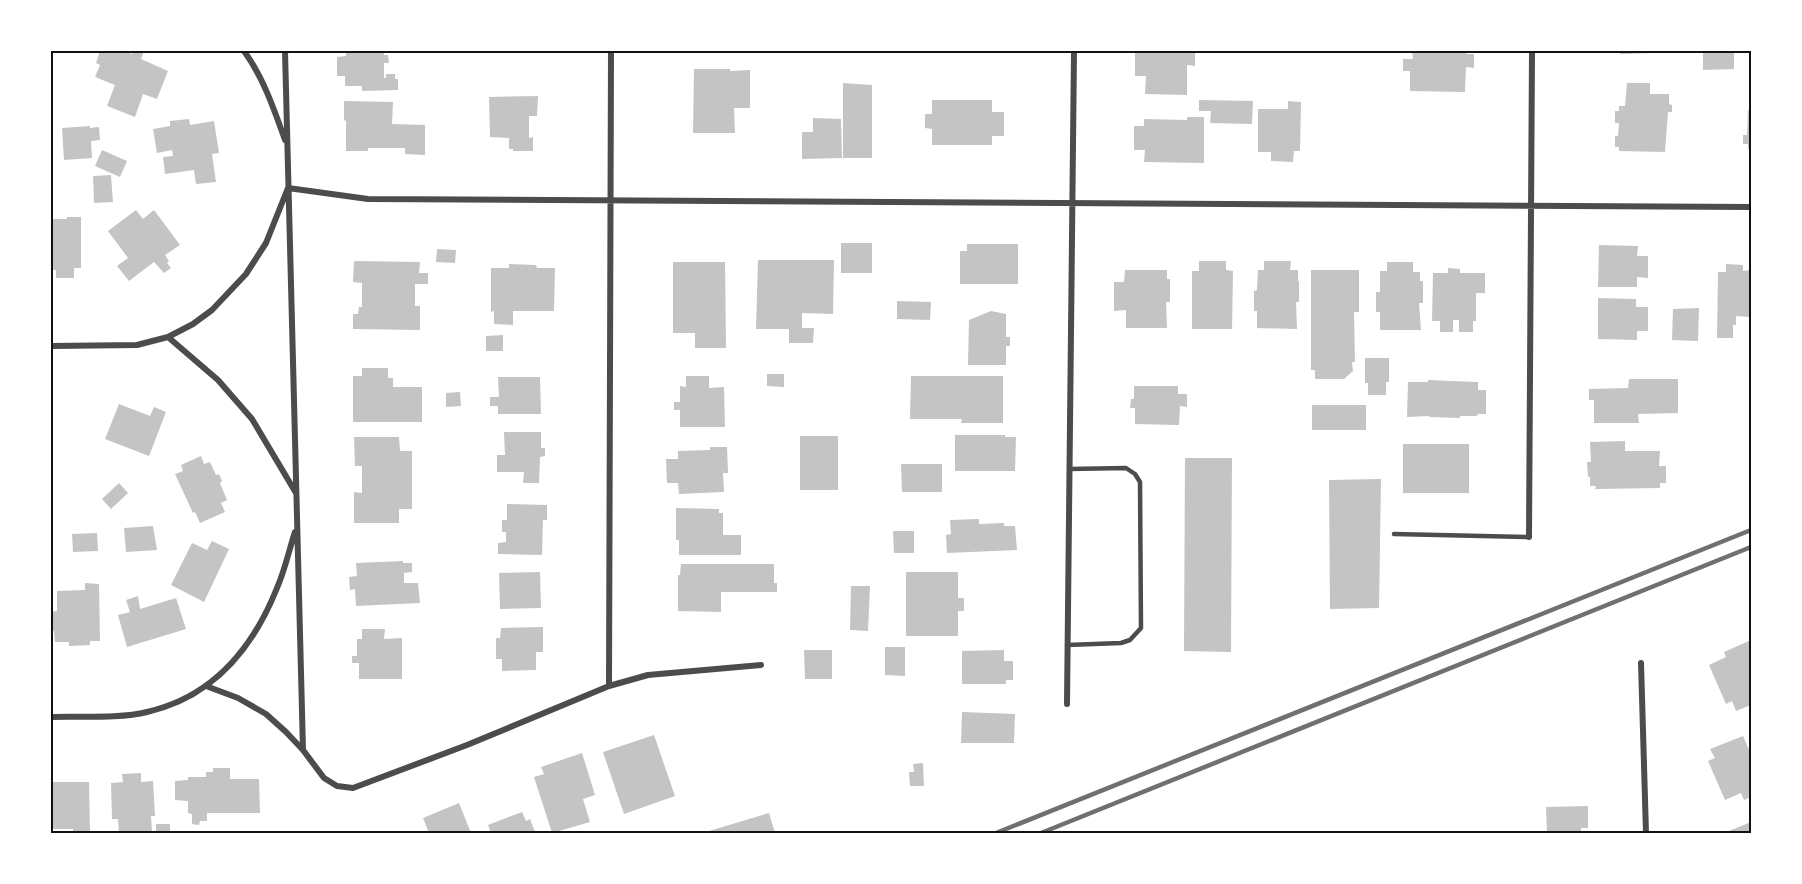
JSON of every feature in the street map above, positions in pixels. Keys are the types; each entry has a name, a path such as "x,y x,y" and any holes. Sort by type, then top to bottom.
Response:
{"street":[{"path":"244,51 273,106 287,148"},
{"path":"285,51 303,750"},
{"path":"609,686 612,51"},
{"path":"1067,704 1074,51"},
{"path":"1529,537 1532,51"},
{"path":"288,188 368,199 1751,207"},
{"path":"51,346 137,345 168,337 193,324 212,310 246,274 266,243 288,188"},
{"path":"168,337 218,380 252,418 296,493"},
{"path":"51,717 146,713 178,703 206,687 222,674 248,643 265,615 278,586 297,525"},
{"path":"1641,663 1646,833"},
{"path":"206,687 238,698 266,714 303,750 324,778 337,786 353,788 468,745 609,686 648,675 761,665"}],"lane":[{"path":"1067,645 1121,643 1130,640 1141,628 1140,482 1135,474 1125,468 1069,469"},
{"path":"1395,534 1529,537"}],"building":[{"path":"100,51 123,51 132,54 133,51 144,51 141,59 168,71 157,99 143,94 135,117 107,106 115,85 95,77 100,65 96,63"},
{"path":"346,51 384,51 384,55 388,55 389,63 384,63 384,78 386,74 395,74 395,79 398,79 398,90 362,91 362,86 345,86 345,76 337,76 337,57 346,56"},
{"path":"1146,51 1195,53 1195,66 1187,65 1187,95 1145,94 1146,76 1135,76 1135,53 1146,53"},
{"path":"1412,51 1466,51 1466,54 1474,54 1474,68 1466,67 1465,92 1410,91 1410,71 1403,71 1403,59 1413,59"},
{"path":"1620,51 1653,51 1653,53 1620,54"},
{"path":"1703,51 1734,51 1734,69 1703,70"},
{"path":"694,69 750,70 750,108 734,108 735,133 693,133"},
{"path":"843,83 872,85 872,158 843,158"},
{"path":"1627,83 1650,83 1650,94 1669,94 1672,112 1668,112 1665,152 1619,151 1619,147 1615,147 1615,136 1618,136 1619,123 1615,123 1615,111 1619,111 1619,106 1625,106"},
{"path":"538,96 537,116 529,116 529,138 533,137 533,151 513,151 509,149 509,138 490,137 489,97"},
{"path":"932,100 992,100 992,112 1004,112 1004,136 992,136 992,145 932,145 932,129 925,128 925,114 932,114"},
{"path":"1199,100 1253,101 1252,124 1210,123 1211,111 1199,111"},
{"path":"344,101 393,102 392,124 425,125 425,155 405,154 405,148 368,148 368,151 346,151"},
{"path":"1288,101 1301,102 1300,151 1294,151 1293,162 1271,161 1271,152 1258,152 1258,109 1288,109"},
{"path":"1748,110 1751,110 1751,149 1748,149 1748,144 1743,144 1743,135 1747,135"},
{"path":"1187,117 1204,117 1204,163 1144,162 1145,150 1134,150 1134,126 1144,126 1144,119 1187,120"},
{"path":"813,118 841,119 842,158 802,159 802,132 813,132"},
{"path":"189,119 190,125 214,121 219,153 212,154 216,182 196,184 194,170 165,174 163,157 173,156 172,150 157,153 153,129 170,126 170,121"},
{"path":"90,126 90,128 99,127 100,140 91,141 92,158 64,160 62,128"},
{"path":"102,150 127,161 120,177 95,166"},
{"path":"111,175 113,202 94,203 93,176"},
{"path":"136,210 143,219 154,210 180,245 165,255 171,268 164,273 154,262 129,281 117,266 128,258 108,231"},
{"path":"67,217 81,217 81,268 74,268 74,278 56,278 56,270 51,270 51,219 67,219"},
{"path":"841,243 872,243 872,273 841,273"},
{"path":"967,244 1018,244 1018,284 960,284 960,251 967,251"},
{"path":"1599,245 1638,246 1637,256 1648,256 1648,278 1637,277 1637,287 1598,287"},
{"path":"437,249 456,250 455,263 436,262"},
{"path":"758,260 834,260 833,314 802,313 802,328 814,328 813,343 789,343 789,329 756,329"},
{"path":"354,261 420,262 419,273 428,273 428,284 415,284 415,306 420,306 420,330 353,329 353,314 358,314 359,307 362,307 362,283 353,282"},
{"path":"1199,261 1226,261 1226,270 1233,271 1232,329 1192,329 1192,271 1199,271"},
{"path":"1264,261 1291,261 1290,270 1298,270 1297,329 1257,328 1254,291 1257,290 1258,270 1264,270"},
{"path":"673,262 725,262 726,348 695,348 695,333 673,333"},
{"path":"1387,262 1413,262 1413,272 1420,272 1420,281 1423,281 1423,303 1419,303 1421,330 1380,330 1380,312 1376,312 1376,292 1380,292 1380,271 1387,271"},
{"path":"509,264 555,268 554,311 513,311 513,325 494,324 494,311 491,312 491,268 509,268"},
{"path":"1726,264 1743,265 1743,271 1751,270 1751,317 1736,316 1733,338 1717,338 1718,272 1726,272"},
{"path":"1448,268 1460,269 1460,273 1485,273 1485,293 1476,293 1476,321 1473,321 1473,332 1459,332 1459,320 1453,320 1453,332 1440,332 1440,321 1432,321 1433,273 1448,273"},
{"path":"1125,270 1167,270 1167,279 1170,279 1170,302 1166,302 1167,328 1126,328 1126,310 1114,311 1114,282 1124,282"},
{"path":"1311,270 1359,270 1359,312 1354,312 1355,362 1352,362 1353,371 1344,379 1315,379 1315,370 1311,370"},
{"path":"1598,298 1636,299 1636,307 1648,307 1648,331 1637,331 1637,340 1598,339"},
{"path":"897,301 931,302 930,320 897,319"},
{"path":"1699,308 1698,341 1672,340 1673,309"},
{"path":"991,311 1006,314 1006,337 1010,337 1010,346 1006,346 1006,365 968,365 969,320"},
{"path":"503,335 503,351 486,351 486,336"},
{"path":"1365,358 1389,358 1389,382 1386,382 1386,395 1368,395 1368,383 1365,383"},
{"path":"362,368 388,368 388,378 393,378 393,387 422,387 422,422 353,422 353,376 362,376"},
{"path":"767,374 784,374 784,387 767,386"},
{"path":"686,376 709,376 709,388 724,387 725,427 680,427 680,410 674,410 674,402 680,402 680,386 686,387"},
{"path":"911,376 1003,376 1003,423 961,423 962,419 910,419"},
{"path":"498,377 540,377 541,414 498,414 498,406 490,406 490,397 499,397"},
{"path":"1629,379 1678,379 1678,413 1638,414 1639,423 1594,423 1594,400 1589,400 1589,389 1628,388"},
{"path":"1428,380 1478,382 1478,390 1486,390 1486,414 1460,416 1460,418 1407,417 1408,382 1428,382"},
{"path":"1134,386 1178,386 1178,394 1187,394 1187,407 1180,406 1179,425 1135,424 1135,408 1130,408 1131,399 1134,399"},
{"path":"460,392 461,406 446,407 446,393"},
{"path":"119,404 150,416 154,407 166,412 149,456 105,439"},
{"path":"1312,405 1366,405 1366,430 1312,430"},
{"path":"504,432 541,432 541,448 545,448 545,456 540,457 539,483 523,483 524,472 497,472 497,455 505,455"},
{"path":"955,435 1016,437 1015,471 955,471"},
{"path":"800,436 838,436 838,490 800,490"},
{"path":"354,437 399,437 400,451 412,451 412,509 399,509 399,523 354,523 354,492 362,493 362,466 355,466"},
{"path":"1625,441 1625,451 1660,451 1659,466 1666,466 1666,483 1660,483 1660,488 1595,489 1596,486 1590,486 1587,462 1591,462 1590,442"},
{"path":"1403,444 1469,444 1469,493 1403,493"},
{"path":"710,447 727,447 728,473 723,473 724,492 679,494 678,483 667,483 666,459 678,459 678,451 710,450"},
{"path":"201,456 204,464 210,462 216,475 219,474 227,500 221,503 225,512 200,523 175,474 183,471 181,465"},
{"path":"1185,458 1232,458 1231,652 1184,651"},
{"path":"901,464 942,464 942,492 902,492"},
{"path":"1381,479 1379,608 1330,609 1329,480"},
{"path":"119,483 128,493 111,509 102,499"},
{"path":"507,504 547,505 547,520 543,520 542,555 498,554 498,543 506,542 506,532 502,532 502,520 507,520"},
{"path":"676,508 719,509 719,513 723,513 723,535 741,535 741,555 679,555 679,540 676,540"},
{"path":"979,519 979,524 1004,523 1004,526 1015,526 1017,550 947,553 946,535 951,534 950,520"},
{"path":"153,526 157,550 126,552 124,528"},
{"path":"893,531 914,531 914,553 894,553"},
{"path":"97,533 98,551 73,552 72,534"},
{"path":"212,541 229,549 204,602 171,585 192,543 207,550"},
{"path":"403,561 403,563 412,563 412,572 404,573 404,583 418,583 420,603 356,606 355,589 350,590 349,577 357,576 356,563"},
{"path":"681,564 774,564 774,583 777,583 777,592 721,592 721,612 678,611 678,575 680,575"},
{"path":"540,572 541,608 500,609 499,573"},
{"path":"906,572 958,572 958,598 964,598 964,611 958,611 958,636 906,636"},
{"path":"85,583 99,584 100,641 90,641 90,645 69,646 69,642 55,642 54,631 51,631 51,612 57,611 57,591 85,590"},
{"path":"851,586 870,586 868,631 850,630"},
{"path":"138,596 140,609 176,598 186,629 127,647 118,615 130,612 126,600"},
{"path":"543,627 543,652 536,652 536,670 502,671 502,659 496,659 496,638 500,638 501,628"},
{"path":"362,629 385,629 384,639 402,638 402,679 359,679 359,663 352,663 352,656 357,656 357,639 362,639"},
{"path":"1751,640 1751,705 1736,711 1732,701 1726,704 1709,665 1726,657 1724,652"},
{"path":"885,647 905,647 905,676 885,675"},
{"path":"804,650 832,650 832,679 805,679"},
{"path":"1004,650 1004,661 1013,661 1013,680 1006,680 1006,684 962,684 962,651"},
{"path":"962,712 1015,714 1014,743 961,743"},
{"path":"654,735 675,796 624,814 603,752"},
{"path":"1743,736 1751,754 1751,797 1744,800 1741,793 1725,800 1708,761 1715,758 1710,749"},
{"path":"582,753 595,795 583,799 590,822 552,833 534,777 544,774 541,767"},
{"path":"923,763 924,786 910,786 909,772 914,772 913,764"},
{"path":"213,768 230,768 230,779 259,779 260,813 207,813 207,821 200,821 199,825 192,824 192,814 188,813 188,801 175,800 175,781 188,780 188,777 206,777 206,772 213,772"},
{"path":"141,773 141,782 153,781 155,816 151,816 152,832 119,833 118,819 112,819 111,783 123,782 122,774"},
{"path":"51,782 89,782 90,832 73,833 73,829 51,829"},
{"path":"459,803 471,833 429,833 423,818"},
{"path":"1588,806 1588,828 1581,828 1581,833 1547,833 1546,807"},
{"path":"522,812 526,821 530,819 535,832 491,833 488,825"},
{"path":"769,813 775,833 710,833 709,831"},
{"path":"1751,822 1751,833 1724,833"},
{"path":"156,824 170,824 170,833 156,833"}],"railway":[{"path":"996,833 1751,530"},
{"path":"1041,833 1751,547"}]}
